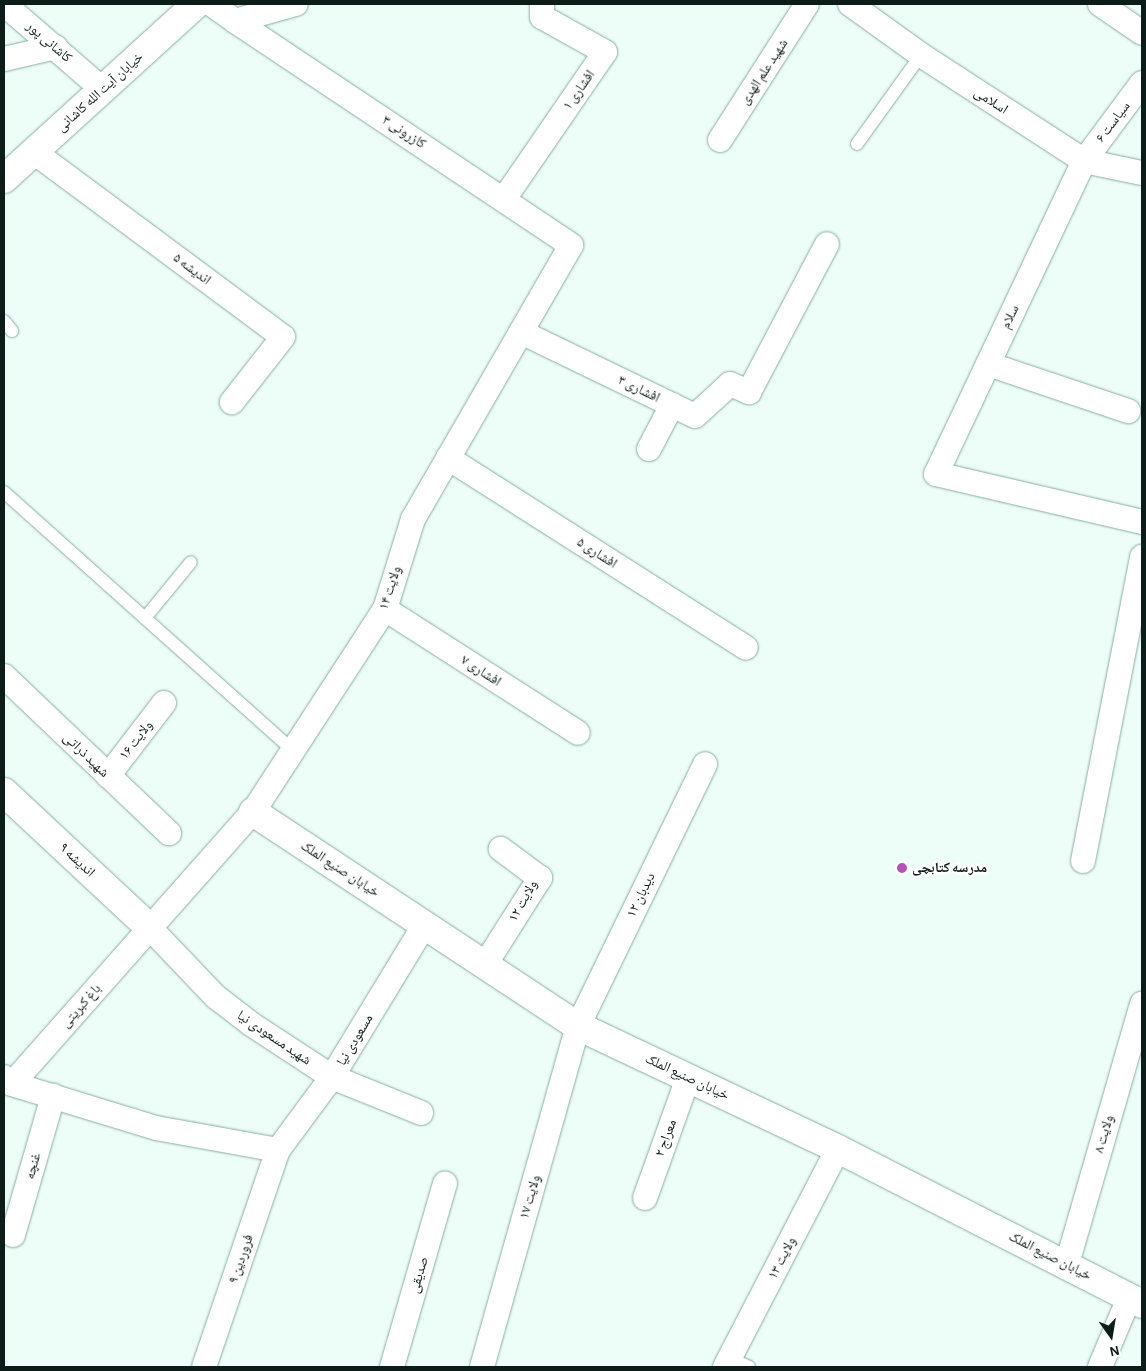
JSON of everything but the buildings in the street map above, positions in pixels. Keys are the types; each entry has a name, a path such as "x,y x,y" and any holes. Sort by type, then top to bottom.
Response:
{"street":[{"name":"کاشانی پور","path":"4,4 56,47 93,81"},
{"name":"خیابان آیت الله کاشانی","path":"4,160 180,4"},
{"name":"خیابان آیت الله کاشانی","path":"4,180 196,4"},
{"name":"کازرونی ۳","path":"211,4 504,198 571,245"},
{"path":"235,21 296,4"},
{"name":"افشاری ۱","path":"504,198 605,52 542,17 542,4"},
{"name":"شهید علم الهدی","path":"720,140 807,4"},
{"name":"اسلامی","path":"850,4 921,55 1084,161 1142,173"},
{"path":"1100,4 1142,32"},
{"path":"4,59 56,47"},
{"name":"سیاست ۶","path":"1084,161 1142,83"},
{"name":"اندیشه ۵","path":"34,152 283,337 232,402"},
{"name":"سلام","path":"1084,161 936,474 1142,522"},
{"name":"افشاری ۳","path":"521,332 695,416 730,384 749,392 827,244"},
{"name":"ولایت ۱۴","path":"150,928 253,812 385,609 413,519 571,245"},
{"path":"988,364 1128,411"},
{"path":"649,450 672,405"},
{"name":"افشاری ۵","path":"448,458 746,648"},
{"path":"1084,861 1142,557"},
{"name":"افشاری ۷","path":"385,609 578,733"},
{"name":"شهید ذراتی","path":"4,676 169,833"},
{"name":"ولایت ۱۶","path":"108,776 164,703"},
{"name":"دیدبان ۱۲","path":"578,1026 705,764"},
{"name":"اندیشه ۹","path":"4,792 150,928"},
{"name":"خیابان صنیع الملک","path":"253,812 486,963 578,1026 838,1149 1067,1264 1136,1301"},
{"name":"ولایت ۱۲","path":"486,963 540,878 501,849"},
{"name":"مسعودی نیا","path":"278,1150 332,1077 425,924"},
{"name":"شهید مسعودی نیا","path":"150,928 216,997 251,1024 332,1077 421,1113"},
{"name":"باغ کبریتی","path":"8,1080 150,928"},
{"name":"ولایت ۸","path":"1067,1264 1142,1004"},
{"name":"ولایت ۱۷","path":"482,1367 578,1026"},
{"name":"معراج ۲","path":"645,1198 688,1078"},
{"path":"8,1080 156,1128 278,1150"},
{"name":"غنچه","path":"13,1235 53,1096"},
{"name":"ولایت ۱۳","path":"735,1364 838,1149"},
{"name":"فروردین ۹","path":"204,1367 278,1150"},
{"name":"صدیقی","path":"392,1367 445,1183"},
{"path":"1100,1367 1136,1301"}],"lane":[{"path":"857,144 921,55"},
{"path":"4,492 293,750"},
{"path":"146,618 191,562"}],"place":[{"name":"مدرسه کتابچی","path":"902,868"}]}
